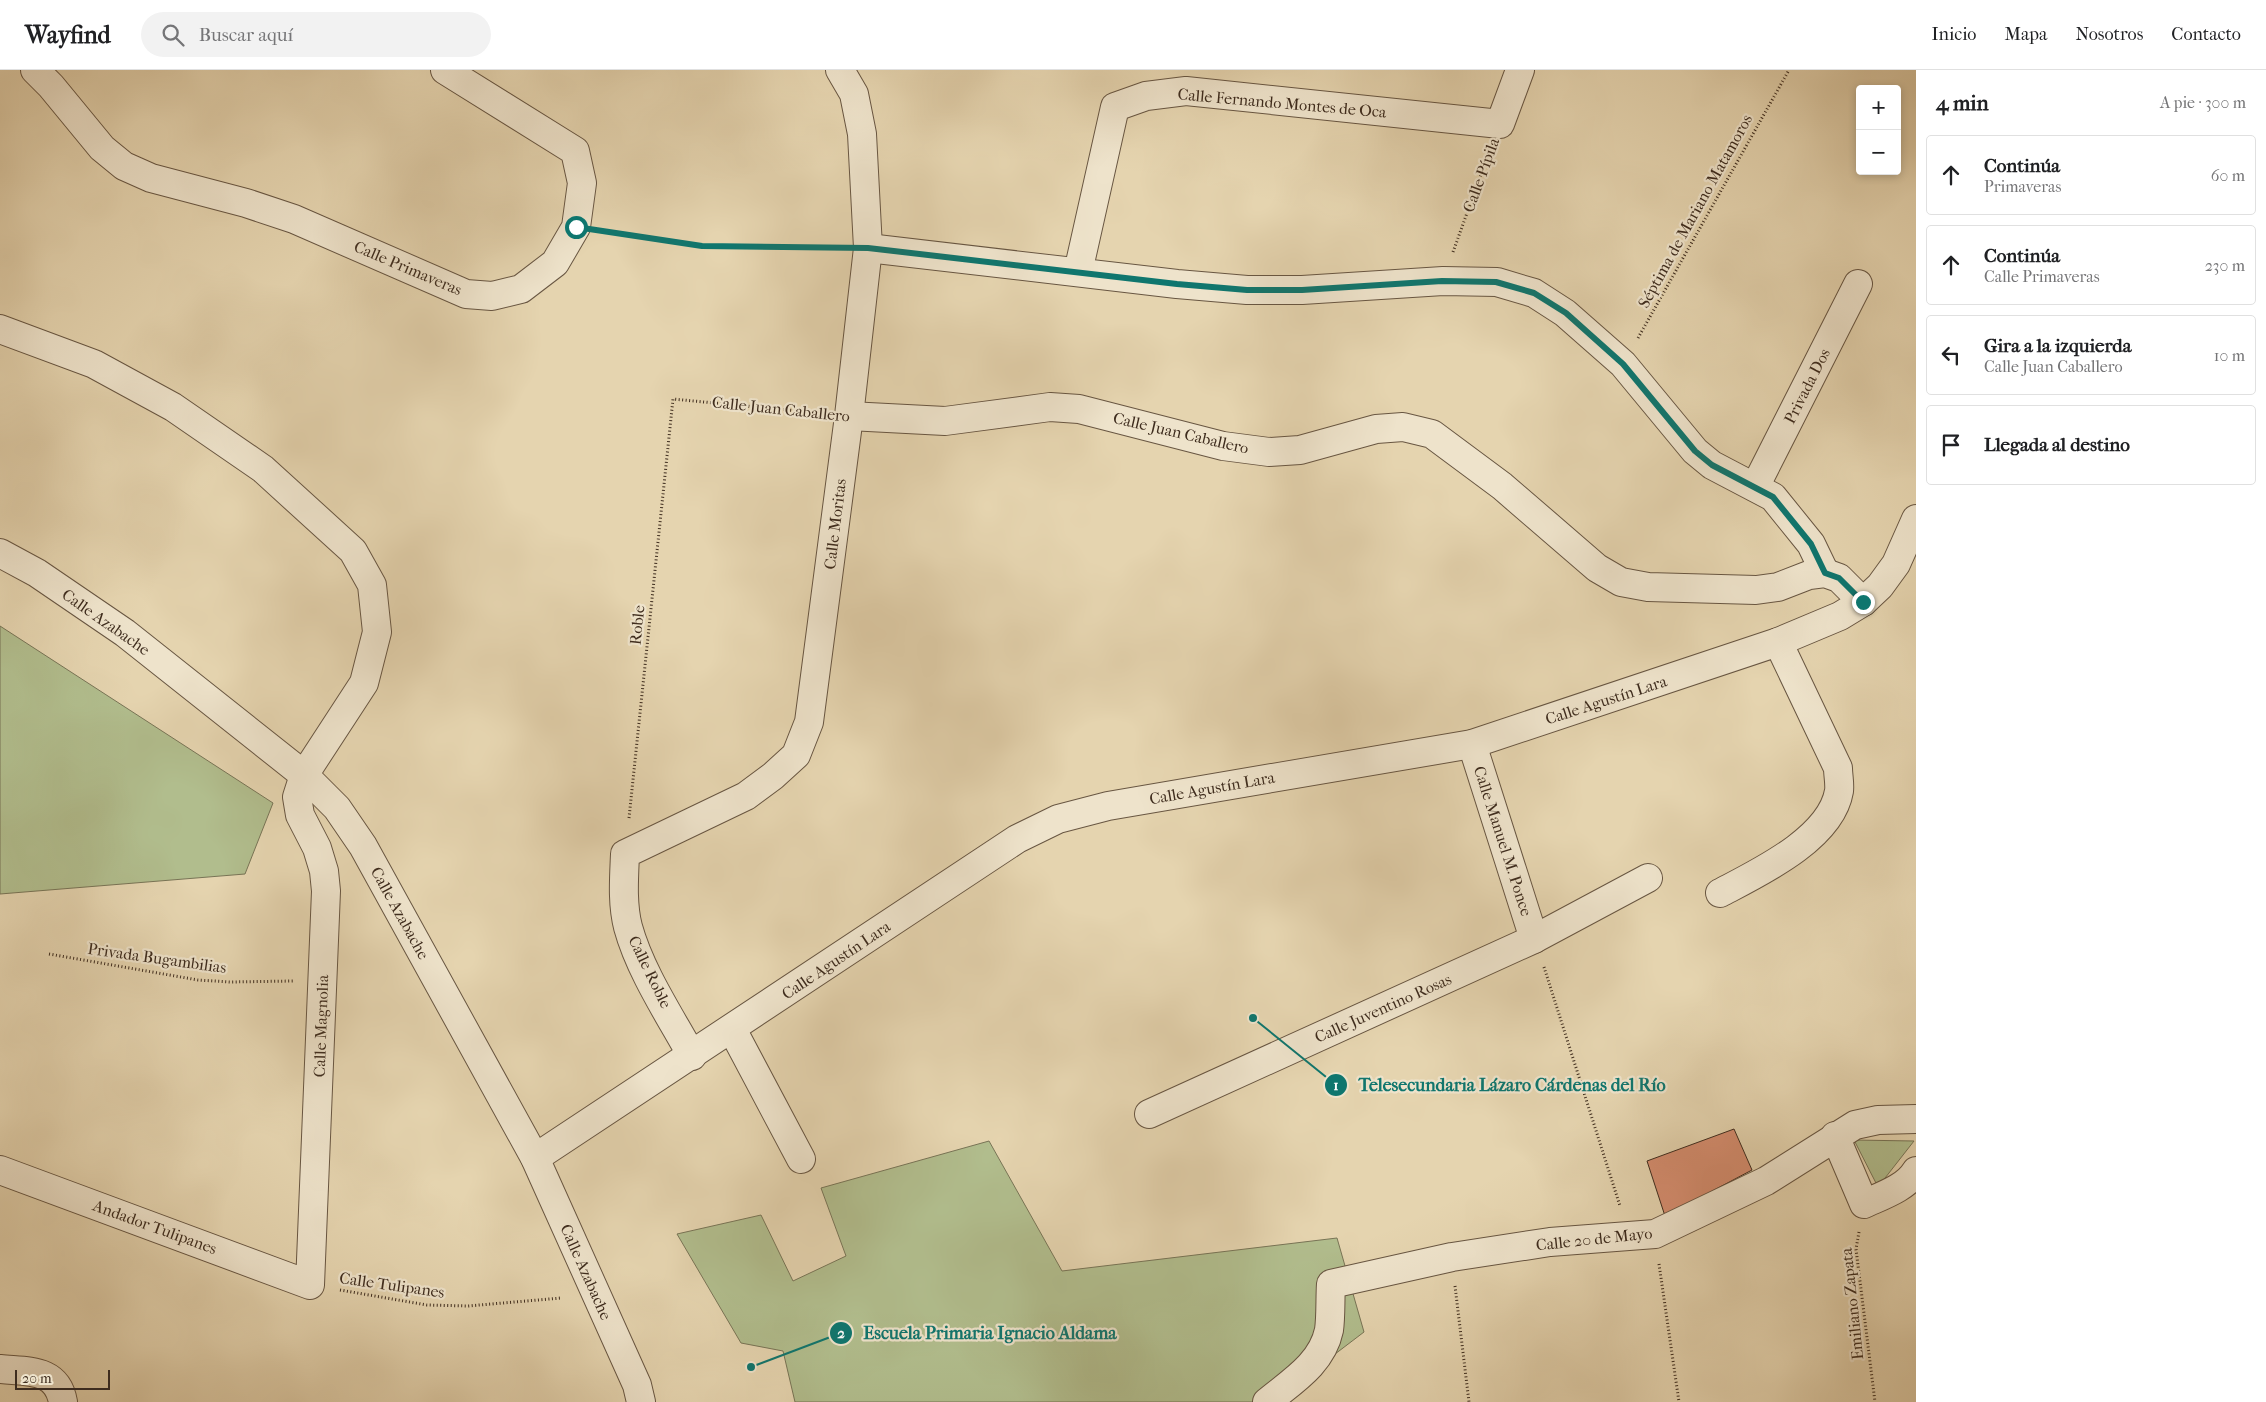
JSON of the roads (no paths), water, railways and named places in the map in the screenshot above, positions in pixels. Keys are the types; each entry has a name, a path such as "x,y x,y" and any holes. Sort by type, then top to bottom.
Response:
{"street":[{"name":"Calle Primaveras","path":"35,70 51,86 102,148 124,166 151,178 246,203 294,219 466,294 492,296 521,289 554,263 576,227 582,183 575,152 445,70"},
{"name":"Calle Moritas","path":"625,854 746,796 773,776 796,754 809,722 849,416 868,248 862,134 854,94 840,70"},
{"name":"Calle Pípila","path":"1500,124 1520,70"},
{"name":"Calle Fernando Montes de Oca","path":"1078,272 1115,107 1146,96 1186,91 1500,124"},
{"path":"868,248 1177,284 1247,290 1302,290 1442,281 1496,282 1534,293 1566,313 1623,364 1695,451 1712,465 1773,497 1811,544 1825,573 1839,578 1863,602"},
{"name":"Privada Dos","path":"1755,487 1858,284"},
{"name":"Calle Magnolia","path":"0,329 94,364 173,407 263,469 353,551 372,585 377,632 364,683 304,775 297,797 300,815 317,848 324,870 326,891 310,1285"},
{"name":"Calle Juan Caballero","path":"849,416 945,421 1050,407 1079,409 1223,446 1269,452 1300,450 1376,429 1403,427 1432,434 1502,486 1598,568 1621,582 1648,587 1756,590 1778,587 1809,575 1825,573"},
{"name":"Calle Agustín Lara","path":"535,1158 692,1056 1017,839 1058,819 1108,806 1472,744 1778,642 1840,616 1863,602 1906,560 1916,519"},
{"name":"Calle Azabache","path":"0,554 37,573 125,633 304,775 337,808 363,846 535,1158 637,1385 641,1402"},
{"path":"1720,893 1772,866 1809,838 1829,815 1839,792 1838,768 1778,642"},
{"name":"Calle Manuel M. Ponce","path":"1472,744 1534,938"},
{"name":"Calle Roble","path":"625,854 624,893 628,926 640,960 692,1056"},
{"name":"Calle Juventino Rosas","path":"1149,1114 1534,938 1648,878"},
{"path":"732,1029 801,1159"},
{"name":"Calle 20 de Mayo","path":"1267,1402 1314,1363 1323,1348 1329,1330 1331,1284 1452,1257 1550,1242 1643,1236 1766,1181 1855,1125 1878,1120 1916,1119"},
{"path":"1835,1136 1864,1204 1894,1190 1916,1171"},
{"name":"Andador Tulipanes","path":"0,1170 310,1285"},
{"path":"0,1368 39,1373 59,1391"}],"place":[{"name":"Telesecundaria Lázaro Cárdenas del Río","path":"1253,1018"},
{"name":"Escuela Primaria Ignacio Aldama","path":"751,1367"}]}
